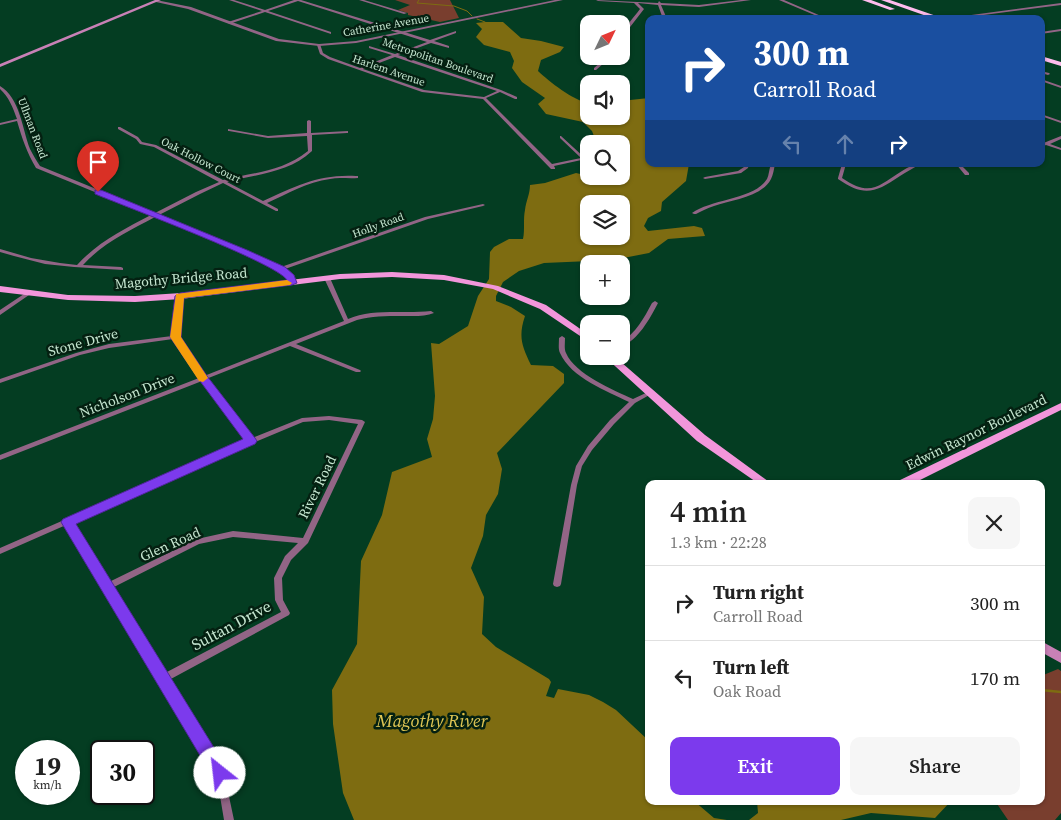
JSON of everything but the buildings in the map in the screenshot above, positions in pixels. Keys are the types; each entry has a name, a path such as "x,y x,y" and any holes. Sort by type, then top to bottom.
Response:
{"highway":[{"path":"865,0 910,15"},
{"path":"884,0 930,15"},
{"path":"1045,52 1061,57"},
{"path":"1045,59 1061,64"}],"main road":[{"path":"0,66 157,0"},
{"name":"Magothy Bridge Road","path":"0,290 69,299 115,300 180,296 327,278 400,273 436,276 503,291 531,302 561,318 580,332"},
{"path":"618,365 702,438 761,480"},
{"name":"Edwin Raynor Boulevard","path":"910,480 1061,406"},
{"path":"1045,648 1061,658"}],"street":[{"name":"Catherine Avenue","path":"157,0 189,8 278,40 319,45 356,42 561,0"},
{"path":"231,0 330,33"},
{"path":"229,23 297,0 448,47"},
{"path":"361,0 404,13"},
{"path":"598,0 659,2 699,6 749,0"},
{"path":"781,0 817,15"},
{"path":"630,26 642,9 635,2"},
{"path":"659,2 664,15"},
{"path":"979,15 1061,4"},
{"path":"1045,32 1061,30"},
{"path":"360,69 455,32"},
{"name":"Harlem Avenue","path":"319,45 321,53 423,91 484,98"},
{"name":"Metropolitan Boulevard","path":"370,47 516,98"},
{"path":"595,69 600,65"},
{"path":"1045,81 1061,87"},
{"name":"Ullman Road","path":"0,87 10,96 34,163 38,167 281,269 291,278 292,283"},
{"path":"500,91 484,98 551,167 584,160 561,137"},
{"path":"1045,116 1061,122"},
{"path":"0,124 18,120"},
{"path":"79,266 106,241 189,197 225,182 282,168 301,160 310,151 309,121"},
{"name":"Oak Hollow Court","path":"119,128 137,138 141,143 155,146 276,210"},
{"path":"229,130 268,138 347,132"},
{"path":"1047,144 1061,137"},
{"path":"1047,144 1061,149"},
{"path":"705,178 739,172 746,167"},
{"path":"694,212 708,205 748,195 767,182 772,167"},
{"path":"843,167 840,178 846,183 877,190 910,167"},
{"path":"961,167 967,174"},
{"path":"264,203 321,178 356,177"},
{"name":"Holly Road","path":"281,269 427,218 483,205"},
{"path":"0,250 28,260 121,269"},
{"path":"327,278 347,322 362,316 414,316 431,313"},
{"path":"0,313 27,294"},
{"path":"0,551 251,441 203,379 176,337 180,296"},
{"path":"630,340 647,319 654,303"},
{"name":"Nicholson Drive","path":"0,458 347,322"},
{"name":"Stone Drive","path":"0,381 78,354 109,346 176,337"},
{"path":"562,338 563,353 570,363 580,372 632,402"},
{"path":"290,344 358,371"},
{"path":"557,584 579,466 590,448 612,422 632,402 650,393"},
{"name":"River Road","path":"251,441 302,420 330,418 362,422 305,542 288,558"},
{"path":"68,522 220,771 229,820"},
{"name":"Glen Road","path":"107,587 197,542 233,534 305,542"},
{"name":"Sultan Drive","path":"164,678 286,612 278,600 278,578 288,558"}],"shaded area":[{"path":"395,0 450,0 459,18 440,22 408,15 408,13 398,10 410,5"},
{"path":"1058,669 1061,671 1061,813 1055,820 1008,820 998,805 1045,805 1045,674"}],"water":[{"name":"Magothy River","path":"503,22 521,38 564,47 560,52 541,60 538,71 555,85 580,100 580,121 546,114 538,104 545,98 522,82 512,68 514,61 510,52 484,45 476,37 482,29 476,23"},
{"name":"Magothy River","path":"645,98 645,167 688,167 686,181 662,202 661,211 648,218 644,226 648,231 694,226 702,228 705,236 668,239 649,253 630,257 630,255 580,255 580,261 544,263 519,271 503,282 496,296 496,301 511,307 525,316 521,336 531,365 553,366 564,374 564,383 497,453 502,469 498,494 486,515 483,536 471,568 484,597 482,634 496,647 549,679 551,682 546,696 554,698 558,689 589,695 616,710 645,737 645,805 699,805 714,818 727,820 354,820 343,793 333,724 332,690 357,644 361,561 382,515 392,472 432,457 427,439 433,419 435,396 431,343 439,344 468,326 478,296 489,279 490,252 494,247 509,239 523,239 524,213 530,185 545,183 576,173 580,174 580,185 630,185 630,135 594,135 586,125 630,125 630,100"},
{"path":"757,805 947,805 935,818 871,813 841,820 749,820 758,813"}],"waterway":[{"name":"Magothy River","path":"419,0 417,3 454,6 467,11 472,16"},
{"name":"Magothy River","path":"477,19 485,22"},
{"path":"1045,690 1061,692"}],"slow traffic":[{"path":"203,378 176,337 180,296 287,283"}],"route":[{"path":"98,192 244,252 281,269 291,278 292,283 180,296 176,337 203,379 251,441 68,522 220,773"}]}
